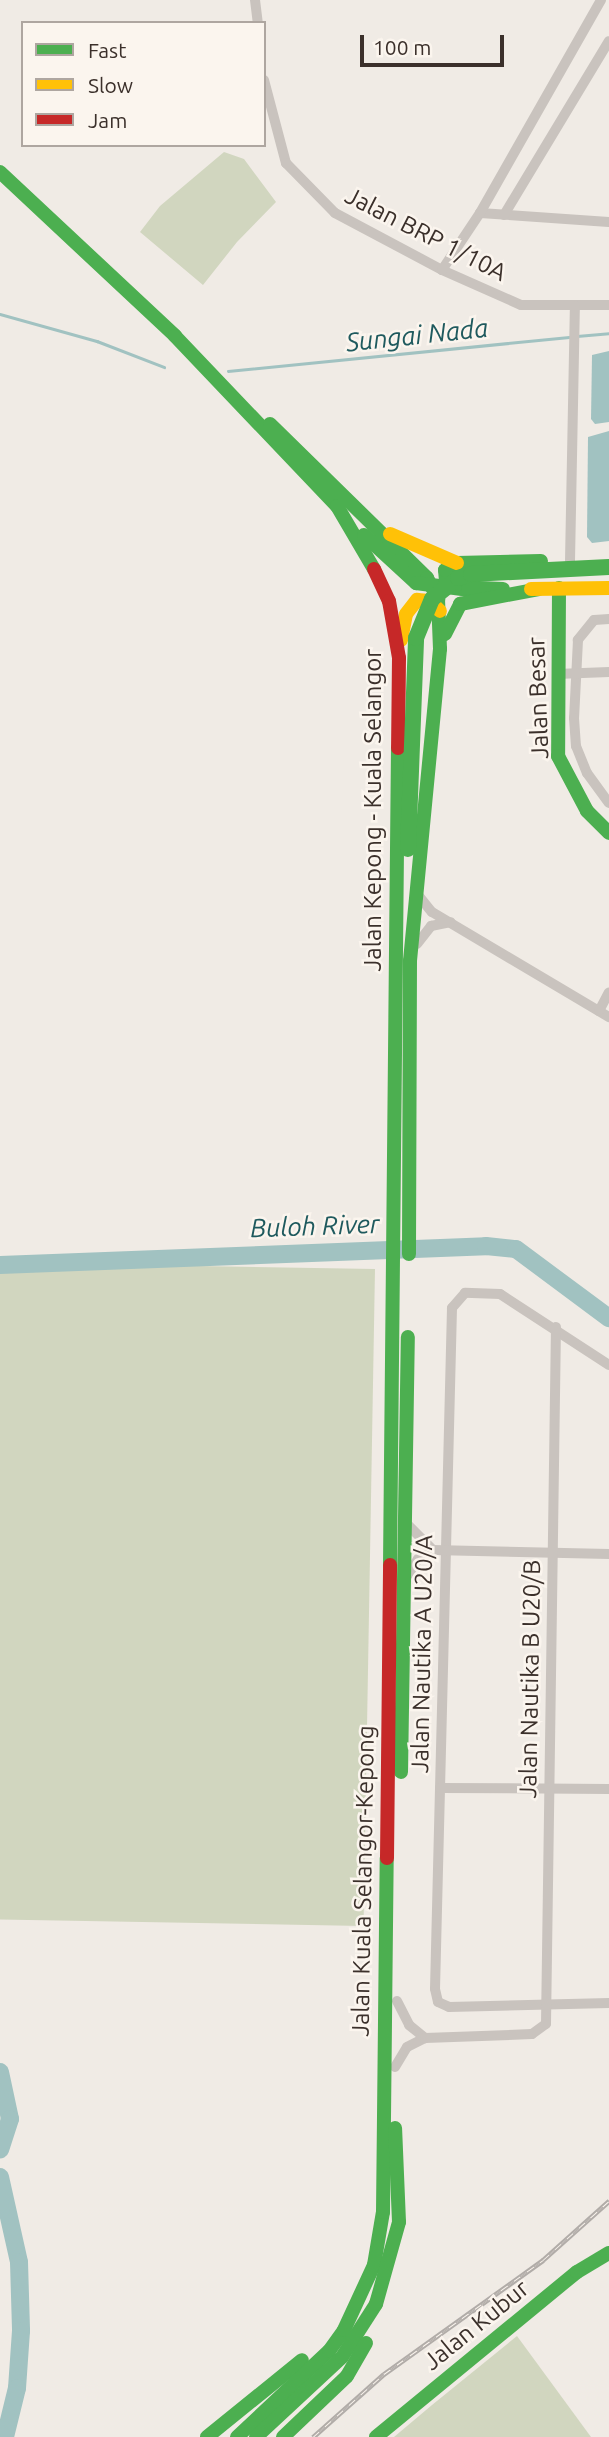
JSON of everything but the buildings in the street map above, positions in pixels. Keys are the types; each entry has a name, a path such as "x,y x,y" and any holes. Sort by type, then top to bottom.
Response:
{"main road":[{"name":"Jalan Kepong - Kuala Selangor","path":"0,172 238,401 337,506 378,575 389,601 400,658 396,946 403,1274"},
{"name":"Jalan Kepong - Kuala Selangor","path":"238,401 294,444 434,588 440,611"},
{"path":"337,506 389,561 416,583 434,588 470,590 609,588"},
{"path":"376,528 457,563 609,559"},
{"path":"457,563 445,570 446,581 470,590"},
{"path":"396,946 408,849 416,638 432,599 458,578 471,574 609,567"},
{"path":"440,649 450,617 460,604 539,589"},
{"name":"Jalan Besar","path":"559,589 558,757 587,811 609,833"},
{"path":"400,658 411,605 424,599 440,611 440,649 417,894"},
{"name":"Jalan Kepong - Kuala Selangor","path":"403,1235 410,961 417,894"},
{"name":"Jalan Kuala Selangor-Kepong","path":"256,2437 322,2379 355,2338 383,2285 399,2222 395,2067 407,1522 403,1274"},
{"name":"Jalan Kuala Selangor-Kepong","path":"237,2437 328,2351 367,2284 380,2245 383,2212 403,1274"},
{"path":"283,2437 347,2376 371,2334 390,2286 399,2222"},
{"name":"Jalan Kubur","path":"376,2437 577,2272 609,2253"},
{"path":"208,2437 325,2341 367,2284"}],"street":[{"path":"255,0 258,21"},
{"path":"442,271 480,213 601,0"},
{"path":"504,215 609,41"},
{"name":"Jalan BRP 1/10A","path":"266,89 281,153 316,198 442,271 522,305 609,305"},
{"path":"480,213 609,222"},
{"path":"570,561 575,306"},
{"path":"609,619 594,620 578,640 576,673 576,746 587,773 609,803"},
{"path":"557,674 609,672"},
{"path":"417,894 432,912 453,922 609,1017"},
{"path":"410,961 431,926 453,922"},
{"path":"599,1011 609,992"},
{"name":"Jalan Nautika A U20/A","path":"548,2003 449,2007 438,2002 440,1788 452,1308 466,1293 500,1294 556,1327"},
{"path":"556,1327 609,1365"},
{"name":"Jalan Nautika B U20/B","path":"425,2038 543,2030 548,2003 556,1327"},
{"path":"407,1522 416,1537 433,1550"},
{"path":"406,1576 418,1559 433,1550 609,1554"},
{"path":"440,1788 609,1789"},
{"path":"395,2067 407,2047 425,2038 408,2025 397,2001"},
{"path":"548,2003 606,2003"}],"green space":[{"path":"224,152 244,159 276,202 237,242 203,285 140,232 160,206"},
{"path":"0,1262 375,1269 364,1926 0,1920"},
{"path":"517,2336 591,2437 394,2437 432,2405"}],"water":[{"path":"609,351 609,422 595,424 591,419 592,355"},
{"path":"609,431 609,541 592,543 587,537 588,437"}],"waterway":[{"name":"Sungai Nada","path":"0,314 97,341 164,367"},
{"name":"Sungai Nada","path":"577,336 609,333"},
{"name":"Sungai Nada","path":"228,371 571,337"},
{"name":"Buloh River","path":"0,1265 486,1246 516,1249 609,1318"},
{"path":"0,2072 10,2119 0,2149"},
{"path":"0,2177 19,2262 21,2331 17,2388 5,2437"}],"railway":[{"path":"313,2437 384,2374 543,2260 609,2201"}],"traffic: fast":[{"path":"0,172 175,336 337,506 374,569"},
{"path":"270,424 427,578 438,599 440,649 410,961 409,1254"},
{"path":"364,535 416,583 470,590"},
{"path":"503,589 455,587 446,581 445,570 457,563 541,561"},
{"path":"408,849 416,638 432,599 458,578 471,574 609,567"},
{"path":"559,588 558,756 587,811 609,833"},
{"path":"445,634 460,604 539,589"},
{"path":"390,1565 398,748"},
{"path":"401,1772 408,1337"},
{"path":"237,2437 329,2351 344,2330 374,2265 383,2212 387,1858"},
{"path":"256,2437 342,2357 376,2304 399,2222 395,2128"},
{"path":"376,2437 577,2272 609,2253"},
{"path":"283,2437 347,2376 366,2343"},
{"path":"207,2437 302,2360"}],"traffic: slow":[{"path":"390,534 457,563"},
{"path":"531,589 609,588"},
{"path":"401,640 406,614 417,600 430,601 440,611"}],"traffic: jam":[{"path":"374,569 389,601 399,658 398,748"},
{"path":"387,1858 390,1565"}]}
